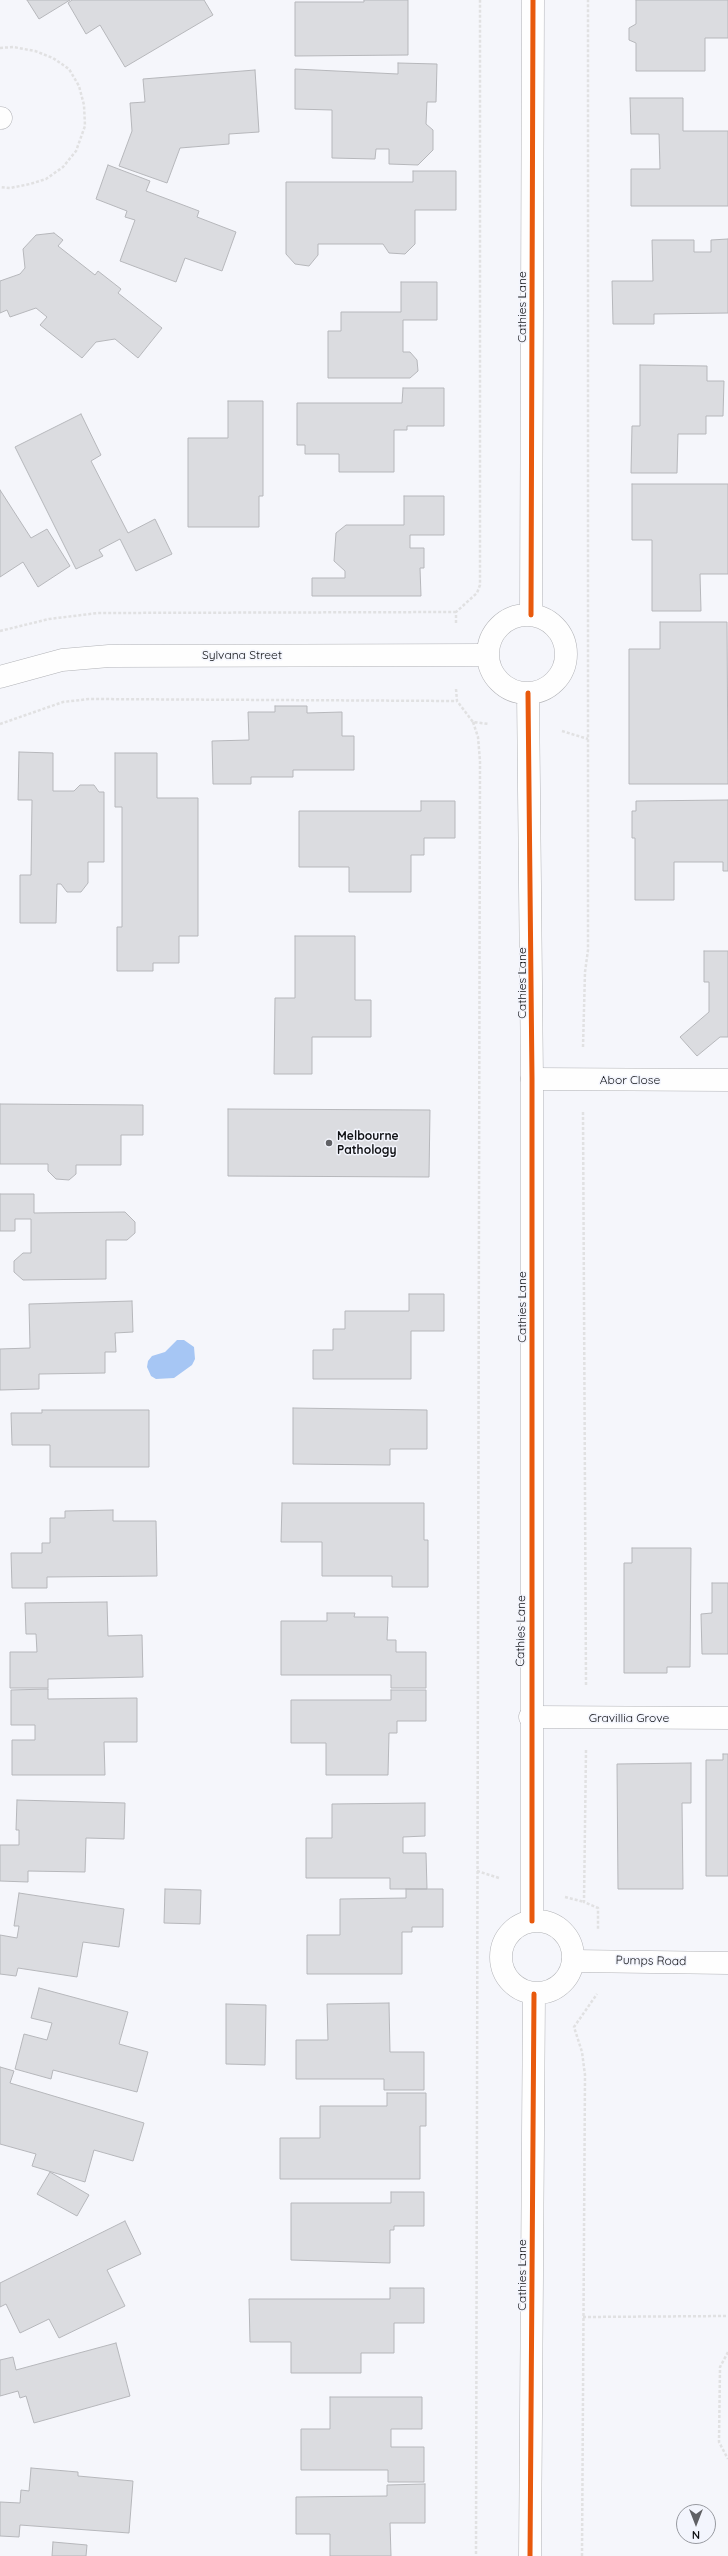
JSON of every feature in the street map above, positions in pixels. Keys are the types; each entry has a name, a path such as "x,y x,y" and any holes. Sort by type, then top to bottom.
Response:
{"street":[{"name":"Cathies Lane","path":"531,615 533,0"},
{"path":"531,615 543,618 554,625 562,636 566,655 561,674 552,684 541,691 528,693 516,692 505,687 495,678 490,668 487,655 489,642 495,630 505,621 517,616 531,615"},
{"name":"Sylvana Street","path":"0,677 62,660 109,656 487,655"},
{"name":"Cathies Lane","path":"528,693 532,1080 530,1718 532,1921"},
{"name":"Abor Close","path":"532,1080 728,1080"},
{"name":"Gravillia Grove","path":"530,1718 728,1718"},
{"path":"532,1921 553,1924 562,1931 573,1949 573,1961 564,1981 545,1993 534,1994 522,1990 512,1984 501,1964 501,1952 511,1931 520,1924 532,1921"},
{"name":"Pumps Road","path":"573,1961 728,1963"},
{"name":"Cathies Lane","path":"530,2556 534,1994"}],"path":[{"path":"0,631 49,619 98,613 456,612 477,593 480,584 480,0"},
{"path":"583,1050 585,972 588,950 588,0"},
{"path":"0,48 13,47 35,51 53,58 68,69 79,86 84,105 85,126 76,151 63,167 46,178 30,184 10,188 0,187"},
{"path":"456,612 456,623"},
{"path":"456,689 457,701 473,722 478,737 480,761 476,2556"},
{"path":"0,724 63,702 89,698 457,701"},
{"path":"473,722 489,724"},
{"path":"561,731 588,739"},
{"path":"583,1107 586,1718 584,1902"},
{"path":"477,1871 502,1879"},
{"path":"562,1897 584,1902 598,1908 598,1934"},
{"path":"582,2556 585,2075 582,2052 574,2027 596,1998 597,1987"},
{"path":"583,2317 728,2316"},
{"path":"728,2352 720,2367 719,2442 728,2459"}],"water":[{"path":"177,1340 184,1340 194,1347 195,1359 192,1365 174,1378 156,1379 151,1376 147,1367 148,1361 152,1356 165,1352"}],"building":[{"path":"27,0 70,0 39,19"},
{"path":"72,0 204,0 213,15 125,67 100,25 86,34 68,3"},
{"path":"364,0 408,0 408,55 295,56 295,2 364,2"},
{"path":"636,0 728,0 728,38 705,38 705,71 636,71 636,43 629,40 629,28 636,24"},
{"path":"398,63 437,64 436,102 427,102 426,124 433,130 433,150 418,165 389,164 389,149 376,149 375,159 332,158 332,110 295,109 295,69 398,74"},
{"path":"255,70 259,132 229,134 229,144 180,148 167,183 119,166 132,131 130,103 145,102 143,79"},
{"path":"630,98 683,98 683,131 728,131 728,206 631,206 631,169 660,169 659,134 631,134"},
{"path":"108,165 150,181 146,191 199,211 197,217 236,232 222,271 185,258 176,282 120,261 135,220 125,217 127,211 96,199"},
{"path":"413,171 456,171 456,210 415,210 415,244 405,254 389,253 383,244 318,244 318,255 309,266 295,264 286,254 286,182 413,182"},
{"path":"54,233 63,240 58,246 95,275 98,271 121,289 118,293 162,328 138,358 115,339 96,342 82,358 40,325 47,317 36,308 10,317 7,310 0,313 0,281 20,274 25,268 23,249 36,235"},
{"path":"728,239 728,313 654,314 654,324 613,324 612,281 653,281 652,240 694,240 694,252 711,252 711,240"},
{"path":"401,282 437,282 437,320 403,320 403,352 410,352 417,360 418,371 410,378 328,378 328,331 341,331 341,312 401,312"},
{"path":"640,365 707,366 707,381 724,381 723,416 706,416 706,434 678,434 677,473 631,473 632,426 640,426"},
{"path":"403,388 444,388 444,426 407,426 407,430 394,430 394,472 339,472 339,454 305,454 305,445 297,445 297,403 402,403"},
{"path":"228,401 263,401 263,496 259,496 259,527 188,527 188,438 228,438"},
{"path":"81,414 101,455 91,461 128,533 155,519 172,554 136,571 120,539 99,550 103,556 76,569 15,447"},
{"path":"632,484 728,484 728,574 700,574 701,611 652,611 652,540 632,540"},
{"path":"0,490 31,538 47,529 70,566 38,587 23,562 0,577"},
{"path":"404,496 444,496 444,535 410,535 410,548 424,548 424,568 420,568 421,596 312,596 312,578 345,578 345,571 334,561 336,533 346,525 404,525"},
{"path":"660,622 727,622 728,784 629,784 629,649 660,649"},
{"path":"275,706 307,706 307,713 342,712 342,736 354,736 354,770 293,770 293,777 251,777 251,784 213,784 212,741 249,740 248,712 275,712"},
{"path":"19,752 53,753 53,791 74,791 80,785 94,785 99,792 104,792 104,862 88,862 88,883 81,892 67,892 61,884 57,884 56,923 20,923 20,875 31,875 32,800 18,800"},
{"path":"115,753 157,753 157,798 198,798 198,936 179,936 179,963 153,963 153,971 117,971 117,927 122,927 122,807 115,807"},
{"path":"728,800 728,871 723,871 723,862 674,862 674,900 635,900 635,838 632,838 632,811 636,811 636,801"},
{"path":"421,801 455,801 455,838 424,838 424,855 411,855 411,892 349,892 349,867 299,867 299,811 421,811"},
{"path":"295,936 355,936 355,1000 371,1000 371,1037 312,1037 312,1074 274,1074 275,998 295,998"},
{"path":"704,951 728,951 728,1037 720,1037 697,1056 680,1037 709,1012 709,982 704,982"},
{"path":"0,1104 143,1105 143,1135 121,1135 121,1165 76,1165 76,1174 69,1180 56,1179 48,1171 48,1164 0,1164"},
{"name":"Melbourne Pathology","path":"228,1109 430,1110 429,1177 228,1176"},
{"path":"0,1194 34,1194 34,1213 125,1212 135,1222 135,1233 127,1240 106,1240 106,1279 23,1280 14,1272 14,1261 23,1253 31,1253 31,1219 15,1219 15,1231 0,1231"},
{"path":"409,1294 444,1294 444,1331 411,1331 411,1379 313,1379 313,1350 333,1350 333,1329 345,1329 345,1311 409,1311"},
{"path":"132,1301 133,1332 115,1333 116,1352 105,1352 105,1373 39,1374 39,1389 0,1390 0,1349 30,1348 29,1304"},
{"path":"293,1408 427,1410 427,1449 390,1449 390,1465 293,1464"},
{"path":"42,1410 149,1410 149,1467 50,1467 50,1445 12,1445 11,1413 42,1413"},
{"path":"282,1503 424,1503 424,1540 428,1540 428,1587 392,1587 392,1576 322,1576 322,1542 281,1542"},
{"path":"113,1510 113,1521 156,1521 157,1576 47,1577 47,1588 12,1588 11,1553 42,1553 42,1543 50,1543 50,1518 65,1518 65,1511"},
{"path":"632,1548 691,1548 690,1667 667,1667 667,1673 624,1673 624,1563 632,1563"},
{"path":"712,1583 728,1583 728,1654 702,1654 701,1614 712,1613"},
{"path":"107,1602 108,1636 142,1635 143,1677 48,1679 48,1688 10,1688 10,1652 37,1652 36,1634 26,1634 25,1603"},
{"path":"327,1613 355,1613 354,1617 388,1617 387,1640 396,1640 396,1652 426,1652 426,1688 391,1688 391,1675 281,1675 281,1621 327,1621"},
{"path":"48,1689 48,1699 137,1698 137,1742 104,1742 105,1775 12,1775 12,1740 35,1740 35,1725 11,1725 11,1690"},
{"path":"391,1690 426,1690 426,1721 397,1721 397,1733 389,1733 388,1775 326,1775 326,1743 291,1743 291,1700 391,1700"},
{"path":"723,1754 728,1754 728,1876 706,1876 706,1760 723,1760"},
{"path":"691,1763 691,1803 682,1803 683,1889 618,1889 617,1764"},
{"path":"17,1800 125,1803 124,1839 86,1838 85,1872 28,1871 28,1882 0,1881 0,1845 19,1845 19,1830 16,1830"},
{"path":"425,1803 425,1836 403,1837 403,1853 426,1853 427,1889 390,1889 390,1878 306,1878 306,1838 332,1838 332,1804"},
{"path":"165,1889 201,1890 200,1924 164,1923"},
{"path":"406,1889 443,1889 443,1927 412,1927 412,1932 402,1932 402,1974 307,1974 307,1935 340,1935 340,1899 406,1898"},
{"path":"19,1893 124,1909 119,1947 83,1942 77,1977 18,1968 16,1976 0,1974 0,1935 17,1938 19,1926 14,1926"},
{"path":"39,1988 128,2012 119,2044 148,2052 137,2092 53,2070 51,2079 15,2069 24,2034 47,2040 52,2023 31,2018"},
{"path":"389,2003 390,2052 424,2052 424,2090 384,2090 384,2079 296,2079 296,2040 328,2040 327,2004"},
{"path":"226,2004 266,2005 265,2065 226,2064"},
{"path":"0,2067 14,2071 10,2083 144,2123 133,2161 94,2150 85,2182 32,2166 36,2154 0,2144"},
{"path":"387,2093 426,2093 426,2126 420,2126 420,2179 280,2179 280,2138 320,2138 320,2106 387,2106"},
{"path":"50,2172 89,2195 77,2216 37,2194"},
{"path":"391,2192 424,2192 424,2226 394,2226 394,2230 390,2230 390,2263 291,2260 291,2203 391,2203"},
{"path":"125,2221 141,2254 107,2270 125,2306 59,2338 49,2319 20,2333 6,2304 0,2307 0,2283"},
{"path":"390,2288 424,2288 424,2323 394,2323 394,2353 361,2353 361,2373 291,2373 291,2342 250,2342 249,2299 390,2299"},
{"path":"116,2343 130,2396 34,2423 26,2396 20,2398 18,2391 0,2396 0,2360 13,2357 16,2370"},
{"path":"330,2397 422,2397 422,2429 391,2429 391,2447 424,2447 424,2482 388,2482 388,2470 301,2470 301,2429 330,2429"},
{"path":"31,2468 78,2472 78,2476 133,2481 129,2533 20,2525 19,2537 0,2536 0,2502 20,2503 21,2490 29,2491"},
{"path":"425,2484 425,2523 390,2523 391,2556 330,2556 330,2534 296,2534 296,2497 387,2496 387,2485"},
{"path":"53,2542 87,2545 86,2556 52,2556"}],"cycle path":[{"path":"531,615 533,0"},
{"path":"528,693 532,1079 532,1921"},
{"path":"530,2556 534,1994"}],"place":[{"name":"Melbourne Pathology","path":"329,1143"}]}
